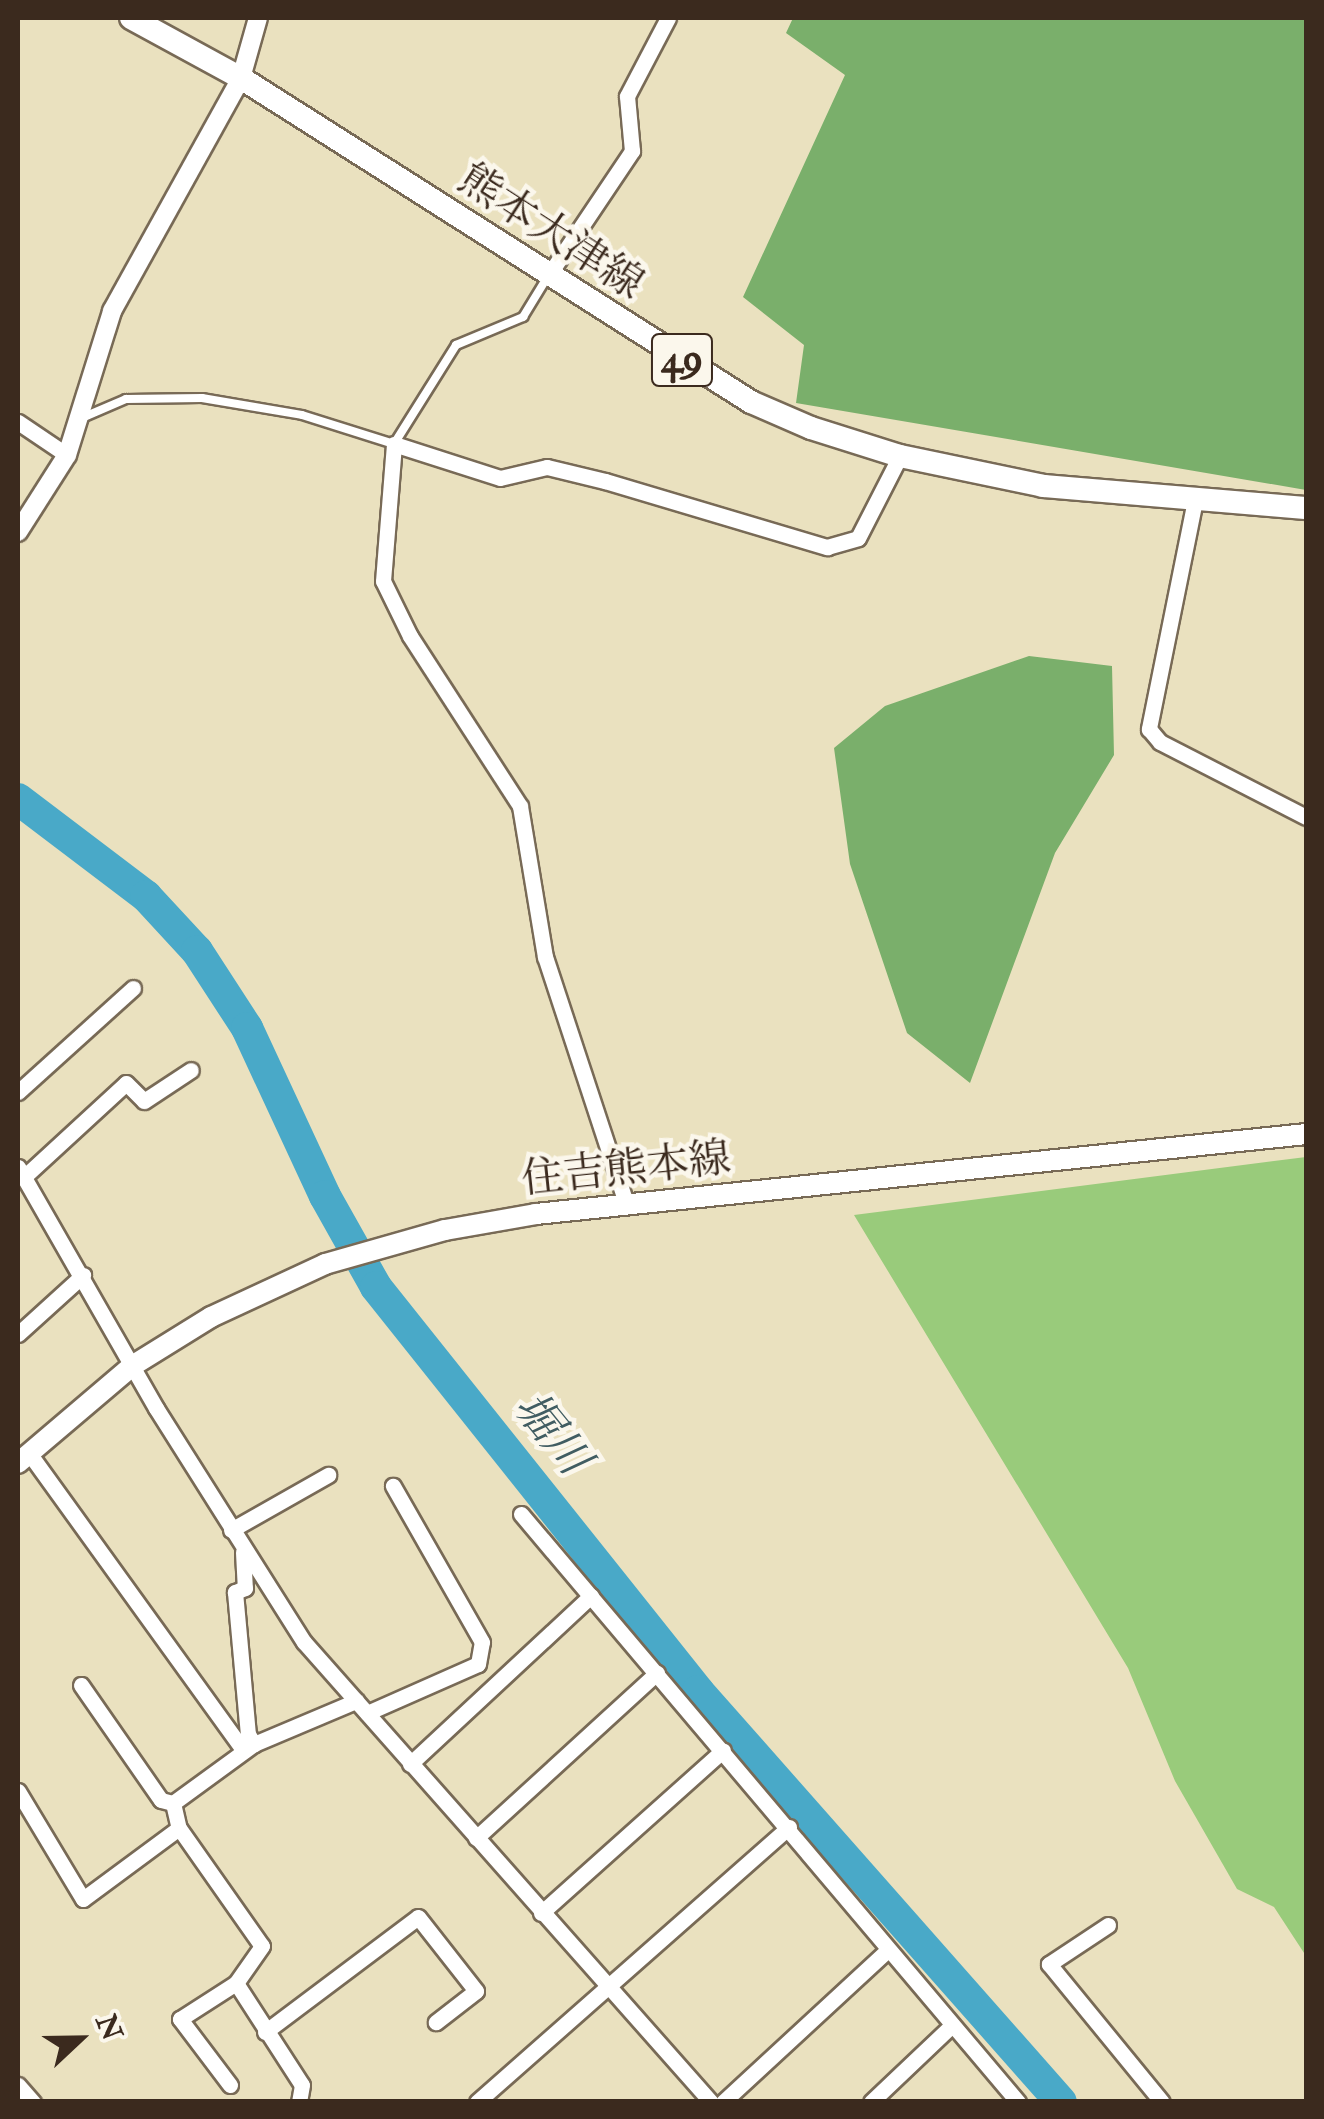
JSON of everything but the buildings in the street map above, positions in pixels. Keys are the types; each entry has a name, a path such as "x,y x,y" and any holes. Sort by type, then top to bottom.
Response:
{"main road":[{"name":"熊本大津線","path":"131,18 242,78 751,402 900,456 1042,486 1306,508"},
{"name":"住吉熊本線","path":"23,1458 132,1366 211,1317 325,1264 445,1230 627,1206 1306,1134"}],"street":[{"path":"18,532 67,456 84,417 130,269 242,78 258,18"},
{"path":"548,276 632,151 627,96 668,18"},
{"path":"18,422 67,456"},
{"path":"627,1206 545,957 520,806 410,636 383,581 394,444 500,478 547,467 586,476 827,547 858,538 900,456"},
{"path":"1194,500 1150,730 1160,742 1306,817"},
{"path":"18,1092 133,988"},
{"path":"191,1070 144,1101 126,1083 21,1171 132,1366 304,1642 711,2102"},
{"path":"18,1334 82,1274"},
{"path":"23,1458 249,1748"},
{"path":"231,1530 328,1475"},
{"path":"81,1685 161,1800 173,1803 249,1748 478,1664 482,1642 394,1486"},
{"path":"521,1514 1015,2100"},
{"path":"243,1548 245,1588 235,1592 249,1748"},
{"path":"410,1764 591,1596"},
{"path":"476,1838 657,1673"},
{"path":"110,1726 126,1716"},
{"path":"542,1913 722,1750"},
{"path":"18,1790 83,1899 179,1828"},
{"path":"173,1803 179,1828 262,1946 236,1983 180,2020 230,2085"},
{"path":"477,2102 788,1827"},
{"path":"265,2032 418,1916 476,1991 436,2022"},
{"path":"1108,1924 1049,1964 1162,2102"},
{"path":"722,2102 888,1950"},
{"path":"236,1983 302,2086 300,2102"},
{"path":"871,2102 952,2025"},
{"path":"18,2085 33,2102"}],"lane":[{"path":"84,417 126,399 202,398 302,416 394,444 456,345 522,317 548,276"}],"green space":[{"path":"793,18 1306,18 1306,490 796,403 804,345 743,297 845,75 786,33"},
{"path":"1029,656 1112,666 1114,755 1055,853 970,1083 907,1033 850,864 834,748 885,706"},
{"path":"1306,1157 1306,1956 1274,1907 1237,1889 1175,1781 1128,1668 854,1215"}],"waterway":[{"name":"堀川","path":"18,799 146,896 197,951 247,1028 325,1196 376,1287 698,1691 1061,2102"}]}
